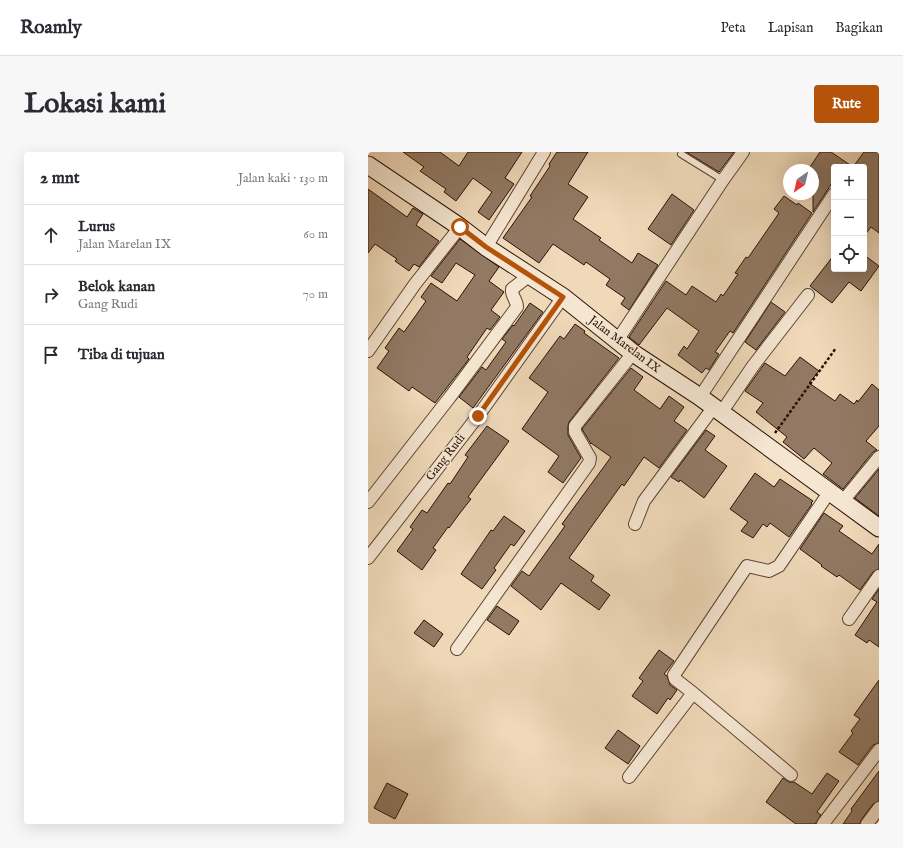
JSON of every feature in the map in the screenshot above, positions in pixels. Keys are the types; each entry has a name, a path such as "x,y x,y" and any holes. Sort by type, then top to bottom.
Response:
{"main road":[{"name":"Jalan Marelan IX","path":"368,165 460,227 486,247 563,297 633,353 700,397 879,528"}],"street":[{"path":"486,247 544,152"},
{"path":"617,341 723,180 744,152"},
{"path":"700,397 831,199"},
{"path":"368,351 415,284 460,227"},
{"path":"368,502 450,397 517,307 517,302 512,294 512,289 530,275"},
{"path":"634,524 644,501 808,295"},
{"name":"Gang Rudi","path":"368,558 478,416 563,297"},
{"path":"456,649 589,463 590,458 575,432 575,426 633,353"},
{"path":"843,501 879,457"},
{"path":"791,775 675,678 674,675 747,566 770,571 780,566 830,491"},
{"path":"849,619 879,576"},
{"path":"629,777 693,693"},
{"path":"822,824 879,750"},
{"path":"867,824 879,808"}],"lane":[{"path":"681,154 723,180"}],"path":[{"path":"766,445 836,348"}],"building":[{"path":"403,152 440,152 459,166 468,152 522,152 505,178 514,184 489,220 478,212 492,192 473,178 456,201 444,192 446,189 420,171 424,167"},
{"path":"557,152 588,152 568,184 588,197 573,219 601,238 599,240 632,263 638,253 658,265 629,310 621,304 625,298 606,285 610,279 586,262 584,265 553,244 539,263 503,238 532,197 530,196 550,166 549,164"},
{"path":"686,152 734,152 719,172"},
{"path":"820,152 831,152 849,164 831,164 831,185 813,212 813,200 819,200 819,164 812,164"},
{"path":"864,152 879,152 879,233 871,227 867,232 867,164 855,164"},
{"path":"368,189 407,217 413,208 423,214 416,225 439,241 419,267 414,264 409,271 395,261 397,259 375,244 368,253"},
{"path":"672,194 694,210 671,245 648,229"},
{"path":"783,197 783,200 790,200 797,205 798,203 812,213 733,333 730,331 715,352 719,354 709,370 706,368 702,373 678,355 684,346 687,349 699,331 667,308 639,345 629,337 666,281 686,295 692,286 716,302 721,294 723,296 738,274 735,273 746,257 748,258 779,213 774,209"},
{"path":"460,239 499,267 489,281 504,292 491,310 500,317 490,330 487,328 467,357 469,359 435,403 412,387 409,391 377,368 389,351 385,348 399,328 404,332 426,301 421,297 431,283 457,301 475,275 456,263 442,283 431,276"},
{"path":"867,257 879,266 861,291 849,282 832,303 810,286 831,259 831,272 867,272"},
{"path":"771,302 785,312 756,350 745,342"},
{"path":"530,303 543,312 473,408 459,397 482,367 486,370 506,342 502,339 513,325 514,326"},
{"path":"575,324 585,331 584,333 619,358 569,422 568,435 581,458 563,483 548,472 559,456 522,429 548,392 529,378 560,336 564,339"},
{"path":"800,357 819,371 809,383 835,401 840,394 854,404 857,400 858,402 872,384 879,390 879,426 866,441 877,450 873,452 843,489 823,474 832,463 814,448 804,459 783,442 787,437 756,412 763,403 745,391 765,363 785,376"},
{"path":"631,368 643,377 634,390 660,409 669,396 684,407 674,421 687,430 659,468 644,457 624,486 622,484 569,558 594,576 591,581 610,595 599,610 561,583 541,610 511,586 522,571 529,576 565,526 562,524 611,457 591,444 582,429"},
{"path":"487,426 509,441 468,497 471,499 433,548 436,550 422,570 397,551 413,529 410,527 422,510 427,513 448,483 450,484 468,457 465,455"},
{"path":"706,430 715,436 705,450 727,466 704,498 680,480 679,482 671,477"},
{"path":"879,469 879,516 855,498"},
{"path":"755,473 774,487 780,479 813,501 789,537 770,523 767,527 763,524 753,538 741,531 748,522 730,509"},
{"path":"824,513 843,526 839,531 872,554 879,544 879,569 873,572 860,590 839,575 837,577 800,549"},
{"path":"504,516 525,531 514,546 511,544 494,568 496,570 482,589 461,574 491,530 493,531"},
{"path":"879,589 879,647 869,640 867,643 855,635 877,602 872,599"},
{"path":"497,606 519,621 509,635 487,620"},
{"path":"424,620 443,634 434,647 414,633"},
{"path":"659,650 674,661 664,674 667,676 670,685 677,690 670,700 668,698 657,714 632,696 643,681 639,678"},
{"path":"879,680 879,743 873,745 858,765 839,752 853,733 851,731 860,719 854,715"},
{"path":"618,730 640,746 628,764 605,748"},
{"path":"879,771 879,801 873,804 861,820 860,824 843,824 852,811 851,809"},
{"path":"827,773 839,781 817,812 821,815 815,824 796,824 766,802 783,778 789,782 794,782 812,794"},
{"path":"387,783 408,794 395,819 374,808"}],"route":[{"path":"460,227 486,247 563,297 478,416"}]}
